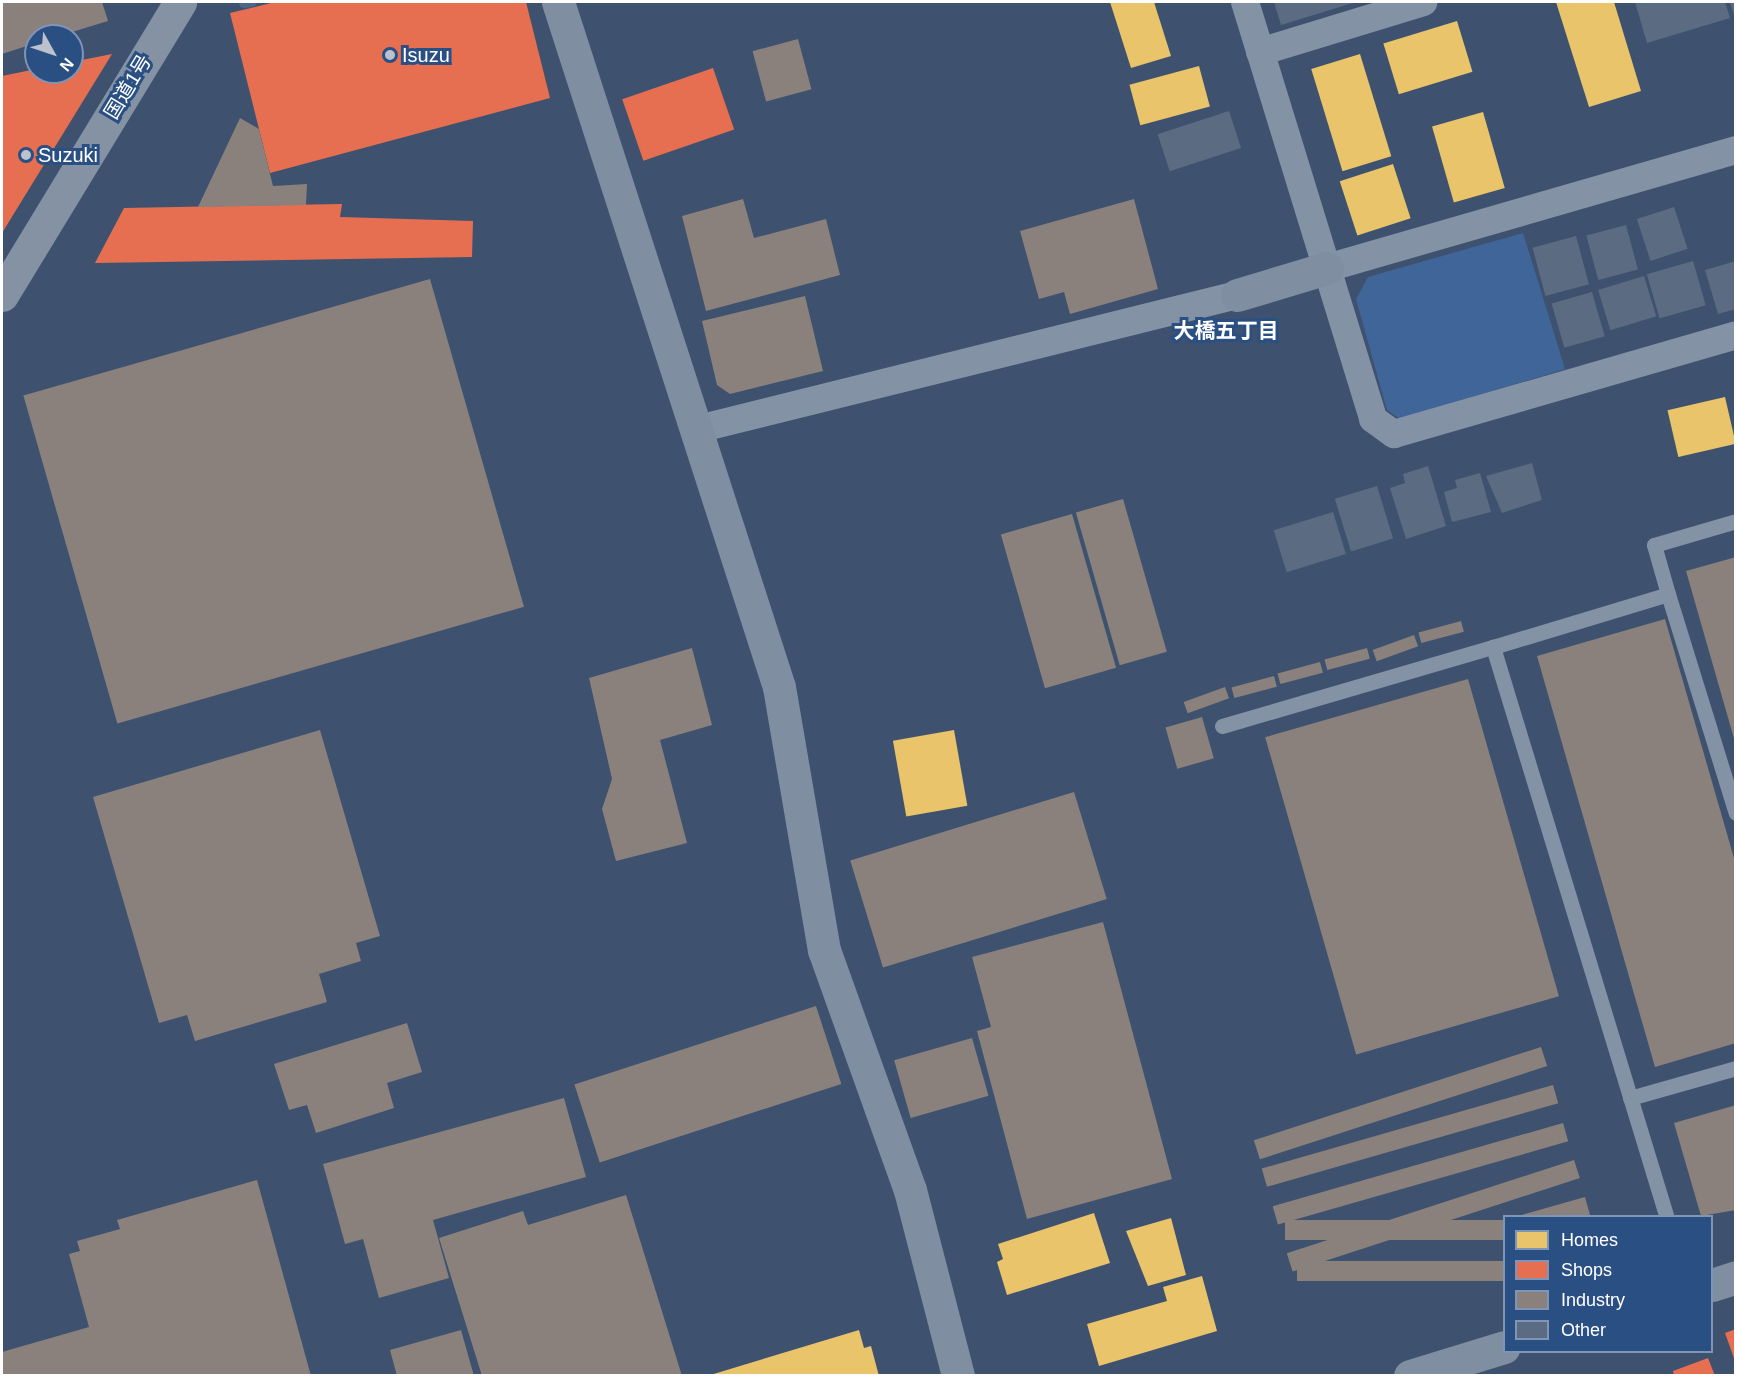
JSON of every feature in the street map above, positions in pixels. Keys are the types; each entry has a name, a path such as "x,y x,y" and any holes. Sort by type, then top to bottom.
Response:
{"highway":[{"name":"国道1号","path":"2,296 180,2"}],"street":[{"path":"558,2 698,429 779,687 824,950 910,1190 958,1376"},
{"path":"1245,2 1373,419 1394,434 1736,335"},
{"path":"1260,52 1424,2"},
{"path":"698,429 1237,295 1736,150"},
{"path":"1713,1285 1736,1277"},
{"path":"1410,1376 1503,1347"}],"lane":[{"path":"1736,521 1654,545 1736,813"},
{"path":"1222,726 1668,594"},
{"path":"1493,647 1666,1215"},
{"path":"1630,1098 1736,1068"}],"shaded area":[{"path":"1523,233 1565,369 1400,419 1387,410 1356,299 1368,277"}],"building: Homes":[{"path":"1110,2 1154,2 1171,56 1131,68"},
{"path":"1556,2 1614,2 1641,91 1589,107"},
{"path":"1457,21 1472,72 1399,94 1383,44"},
{"path":"1360,54 1391,156 1343,171 1311,69"},
{"path":"1199,66 1210,107 1140,125 1129,85"},
{"path":"1483,112 1505,188 1454,203 1432,127"},
{"path":"1393,164 1411,218 1357,236 1340,181"},
{"path":"1725,397 1736,444 1678,457 1668,410"},
{"path":"954,730 967,806 906,817 893,741"},
{"path":"1094,1213 1110,1263 1007,1295 997,1262 1003,1259 998,1244"},
{"path":"1171,1218 1186,1275 1148,1286 1126,1231"},
{"path":"1202,1276 1217,1331 1099,1366 1087,1324 1167,1301 1163,1287"},
{"path":"859,1330 864,1348 871,1346 879,1376 707,1376"}],"building: Shops":[{"name":"Isuzu","path":"275,2 526,2 550,98 270,173 230,13"},
{"name":"Suzuki","path":"112,54 2,233 2,76 24,71 24,84 84,84 84,60"},
{"path":"713,68 734,129 643,161 622,99"},
{"path":"342,204 340,217 473,221 472,257 95,263 124,208"},
{"path":"1736,1329 1736,1361 1735,1361 1725,1333"},
{"path":"1708,1358 1715,1376 1674,1376 1673,1371"}],"building: Industry":[{"path":"2,2 102,2 108,21 84,28 84,24 24,24 24,47 2,54"},
{"path":"798,39 811,89 766,101 753,51"},
{"path":"240,118 259,129 273,186 307,184 306,205 198,207"},
{"path":"743,199 754,238 826,219 840,275 706,311 682,216"},
{"path":"1134,199 1158,289 1070,314 1064,292 1039,299 1020,231"},
{"path":"430,279 524,607 117,723 23,396"},
{"path":"805,296 823,371 730,394 717,385 702,321"},
{"path":"1123,499 1167,652 1120,665 1076,513"},
{"path":"1072,514 1116,668 1045,688 1001,534"},
{"path":"1736,557 1736,742 1735,742 1686,571"},
{"path":"1665,619 1736,865 1736,1043 1655,1067 1537,656"},
{"path":"1461,621 1464,632 1421,643 1418,632"},
{"path":"1414,635 1418,646 1377,661 1373,650"},
{"path":"692,648 712,725 660,740 687,843 616,861 602,809 612,779 589,678"},
{"path":"1367,648 1370,659 1327,670 1324,659"},
{"path":"1320,662 1323,673 1280,684 1277,673"},
{"path":"1274,676 1277,687 1234,698 1231,687"},
{"path":"1468,679 1559,996 1356,1054 1265,737"},
{"path":"1225,687 1229,698 1188,713 1184,702"},
{"path":"1202,717 1214,758 1177,769 1165,727"},
{"path":"320,730 380,936 356,943 361,961 319,974 327,1002 195,1041 187,1015 159,1023 93,797"},
{"path":"1074,792 1107,899 883,968 850,860"},
{"path":"1103,922 1172,1179 1027,1219 977,1031 991,1027 972,957"},
{"path":"816,1006 841,1084 600,1162 574,1084"},
{"path":"407,1023 422,1072 387,1083 394,1108 316,1133 307,1105 289,1110 274,1064"},
{"path":"972,1038 989,1096 911,1118 894,1060"},
{"path":"1541,1047 1547,1066 1260,1159 1254,1140"},
{"path":"1553,1085 1558,1103 1267,1187 1262,1169"},
{"path":"564,1098 586,1177 433,1220 449,1278 379,1298 363,1239 345,1244 323,1164"},
{"path":"1736,1105 1736,1210 1701,1215 1674,1123"},
{"path":"1563,1123 1568,1141 1278,1225 1273,1206"},
{"path":"1574,1160 1580,1178 1293,1271 1287,1253"},
{"path":"257,1180 311,1376 2,1376 2,1352 89,1327 69,1254 80,1251 77,1241 120,1229 117,1220"},
{"path":"626,1195 682,1376 482,1376 439,1238 523,1211 528,1225"},
{"path":"1585,1197 1590,1215 1522,1215"},
{"path":"1285,1220 1503,1220 1503,1240 1285,1240"},
{"path":"1297,1261 1503,1261 1503,1281 1297,1281"},
{"path":"461,1330 474,1376 397,1376 390,1350"}],"building: Other":[{"path":"1274,2 1356,2 1281,25"},
{"path":"1635,2 1725,2 1730,18 1647,43"},
{"path":"1730,2 1736,2 1736,18 1735,18"},
{"path":"1229,111 1241,148 1170,171 1158,134"},
{"path":"1674,207 1688,249 1651,261 1637,219"},
{"path":"1626,225 1638,269 1598,280 1586,236"},
{"path":"1576,236 1589,284 1545,296 1533,248"},
{"path":"1693,261 1706,305 1660,318 1647,274"},
{"path":"1736,261 1736,309 1718,314 1705,270"},
{"path":"1644,276 1656,316 1610,330 1598,290"},
{"path":"1592,292 1605,336 1564,348 1552,304"},
{"path":"1532,463 1542,500 1502,513 1486,476"},
{"path":"1428,466 1446,526 1406,539 1390,488 1405,483 1403,474"},
{"path":"1480,473 1491,512 1452,522 1444,492 1457,488 1455,480"},
{"path":"1377,486 1393,539 1351,551 1335,499"},
{"path":"1333,512 1346,554 1287,572 1274,530"}],"waterway":[{"path":"244,3 252,2"}],"place":[{"name":"Isuzu","path":"390,55"},
{"name":"Suzuki","path":"26,155"}],"district":[{"name":"大橋五丁目","path":"1226,331"}]}
